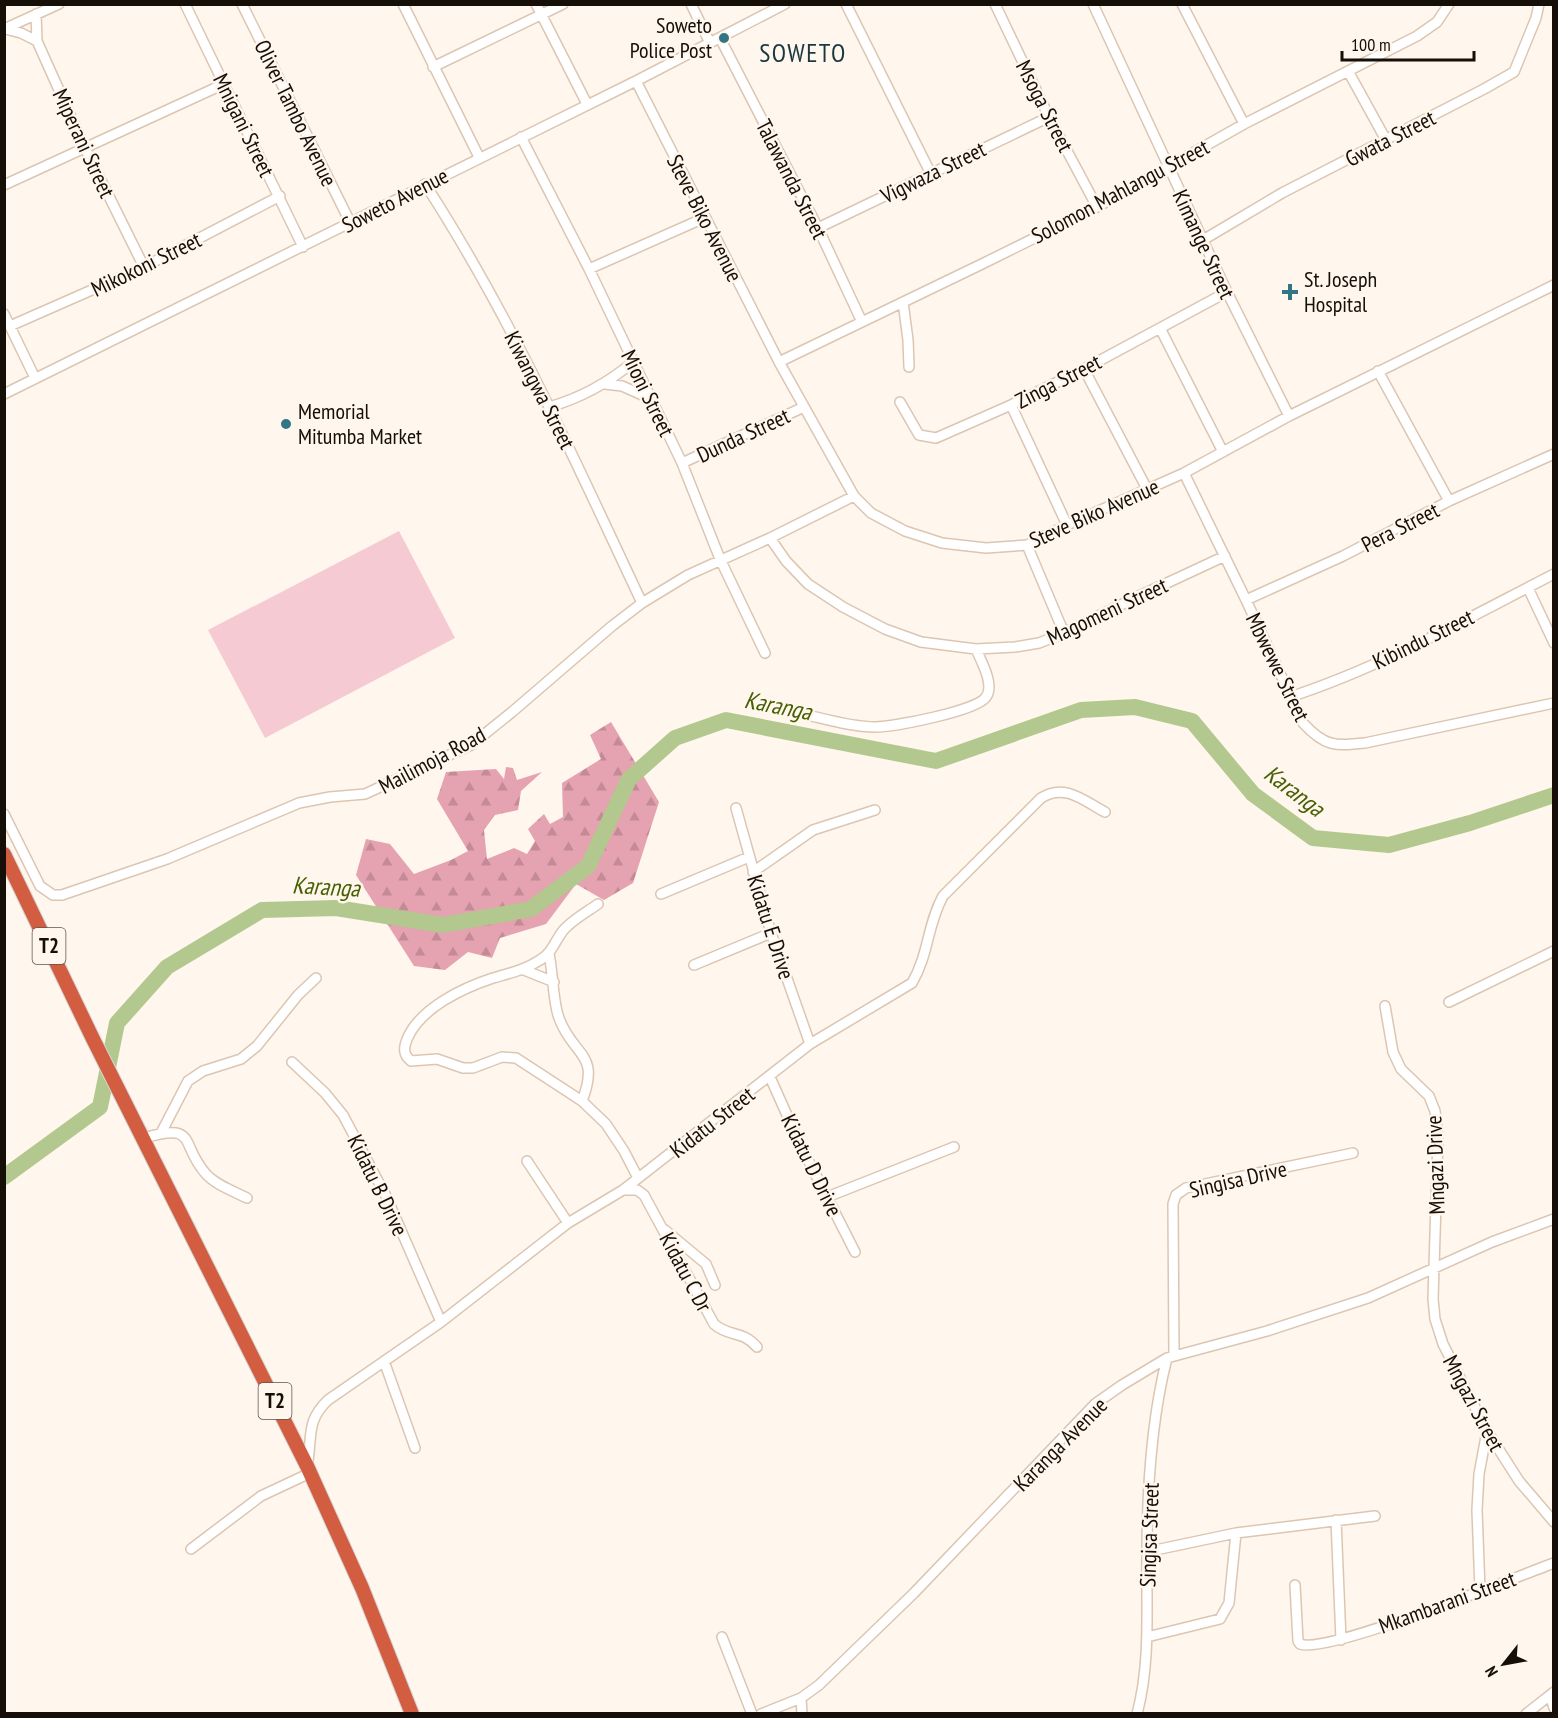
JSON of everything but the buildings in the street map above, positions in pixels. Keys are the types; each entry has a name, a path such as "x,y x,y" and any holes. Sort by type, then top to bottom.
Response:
{"highway":[{"name":"T2","path":"4,854 93,1039 309,1470 362,1588 412,1713"}],"street":[{"path":"5,29 59,4"},
{"name":"Mnigani Street","path":"185,4 303,247"},
{"name":"Oliver Tambo Avenue","path":"242,4 350,222"},
{"path":"403,4 479,157"},
{"path":"536,4 587,104"},
{"path":"433,67 563,4"},
{"path":"691,4 710,43"},
{"name":"Soweto Avenue","path":"4,393 303,247 785,4"},
{"path":"846,4 931,174"},
{"name":"Msoga Street","path":"995,4 1049,117 1097,207"},
{"name":"Kimange Street","path":"1093,4 1227,292 1289,416"},
{"path":"1182,4 1244,124"},
{"name":"Solomon Mahlangu Street","path":"779,362 1097,207 1244,124 1417,36 1437,22 1449,4"},
{"name":"Gwata Street","path":"1203,240 1258,205 1514,72 1536,18 1539,4"},
{"name":"Miperani Street","path":"36,14 37,41 85,148 144,267"},
{"path":"5,29 21,33 37,41"},
{"name":"Talawanda Street","path":"720,38 818,228 862,322"},
{"path":"1348,71 1386,140"},
{"name":"Steve Biko Avenue","path":"636,81 779,362 854,496 871,513 905,531 942,543 986,548 1027,545 1184,473 1289,416 1554,285"},
{"path":"4,185 224,84"},
{"name":"Vigwaza Street","path":"818,228 1049,117"},
{"name":"Mioni Street","path":"521,137 682,463 720,559 765,653"},
{"name":"Kiwangwa Street","path":"425,184 478,269 549,407 642,603"},
{"name":"Mikokoni Street","path":"10,326 144,267 280,196"},
{"path":"588,269 704,218"},
{"name":"Zinga Street","path":"900,402 919,435 936,438 1084,369 1227,292"},
{"path":"903,302 909,367"},
{"path":"4,314 34,378"},
{"path":"1160,328 1223,452"},
{"path":"549,407 605,384 633,362"},
{"path":"1084,369 1147,489"},
{"path":"1378,371 1449,501"},
{"path":"605,384 622,386 651,399"},
{"path":"1011,405 1067,525"},
{"name":"Dunda Street","path":"682,463 804,407"},
{"name":"Pera Street","path":"1246,600 1343,556 1449,501 1554,454"},
{"name":"Mbwewe Street","path":"1184,473 1290,697 1303,723 1316,737 1326,742 1342,745 1395,738 1554,703"},
{"name":"Mailimoja Road","path":"4,814 40,886 53,895 62,895 167,859 299,803 365,794 471,745 642,603 688,575 770,538 854,496"},
{"name":"Magomeni Street","path":"770,538 786,561 808,584 843,607 885,629 921,642 976,649 1039,643 1225,556"},
{"path":"1027,545 1064,633"},
{"name":"Kibindu Street","path":"1290,697 1322,687 1404,649 1554,574"},
{"path":"1528,588 1554,644"},
{"path":"807,715 872,727 887,727 966,708 987,697 989,688 976,649"},
{"name":"Kidatu Street","path":"309,1470 310,1425 316,1411 328,1400 441,1322 568,1223 623,1190 810,1044 912,983 921,967 935,911 943,896 1041,798 1052,791 1063,791 1105,812"},
{"name":"Kidatu E Drive","path":"736,808 771,933 810,1044"},
{"path":"753,872 813,830 875,810"},
{"path":"661,894 749,857"},
{"path":"598,904 562,930 549,954 524,970 491,979 443,1001 422,1017 410,1032 404,1046 405,1053 411,1061 437,1059 463,1068 473,1068 502,1057 516,1058 582,1101 610,1130 638,1178"},
{"path":"694,965 771,933"},
{"path":"1449,1002 1554,951"},
{"path":"549,954 558,1016 563,1028 583,1054 590,1070 589,1083 582,1101"},
{"path":"524,970 554,982"},
{"path":"161,1133 188,1081 203,1071 241,1059 257,1046 298,995 316,978"},
{"name":"Mngazi Drive","path":"1385,1006 1393,1052 1401,1069 1429,1096 1435,1111 1438,1138 1436,1268"},
{"name":"Kidatu B Drive","path":"292,1062 343,1115 386,1196 441,1322"},
{"name":"Kidatu D Drive","path":"770,1077 855,1252"},
{"path":"144,1138 161,1133 181,1134 202,1169 209,1176 247,1198"},
{"path":"827,1197 954,1147"},
{"name":"Singisa Drive","path":"1170,1356 1173,1204 1176,1195 1186,1188 1353,1154"},
{"path":"527,1161 568,1223"},
{"name":"Kidatu C Dr","path":"623,1190 637,1190 644,1195 714,1323 721,1330 744,1335 757,1347"},
{"name":"Karanga Avenue","path":"761,1713 801,1698 819,1685 914,1593 1095,1404 1122,1385 1170,1356 1267,1331 1368,1298 1492,1242 1554,1219"},
{"path":"661,1227 706,1264 715,1285"},
{"name":"Mngazi Street","path":"1436,1268 1433,1299 1435,1319 1443,1344 1487,1431 1519,1481 1554,1522"},
{"name":"Singisa Street","path":"1137,1713 1141,1700 1147,1637 1146,1552 1154,1427 1159,1388 1170,1356"},
{"path":"384,1361 415,1448"},
{"path":"1480,1590 1477,1510 1479,1474 1487,1431"},
{"path":"190,1549 261,1496 309,1470"},
{"path":"1146,1552 1236,1533 1375,1515"},
{"path":"1336,1520 1341,1640"},
{"path":"1147,1637 1220,1619 1229,1604 1236,1533"},
{"name":"Mkambarani Street","path":"1295,1586 1297,1634 1300,1644 1317,1645 1341,1640 1386,1625 1554,1563"},
{"path":"722,1637 752,1713"},
{"path":"1526,1713 1552,1693 1554,1708"},
{"path":"801,1698 802,1713"}],"shaded area":[{"path":"399,531 455,638 265,738 208,630"}],"green space":[{"path":"611,722 659,802 633,883 604,900 576,884 546,924 500,938 492,958 468,952 445,970 414,966 356,875 366,839 390,844 414,874 451,860 468,851 437,799 446,772 496,769 504,779 506,767 513,768 517,780 542,772 521,791 518,810 495,815 484,830 487,859 514,848 527,854 535,841 528,829 544,814 550,824 563,817 562,783 601,759 590,735"}],"waterway":[{"name":"Karanga","path":"4,1177 100,1107 117,1023 167,967 262,910 336,908 443,925 531,909 588,866 629,779 675,738 726,720 936,761 1081,710 1135,707 1192,721 1253,794 1313,838 1389,845 1470,823 1554,795"}],"place":[{"name":"Soweto Police Post","path":"724,38"},
{"name":"St. Joseph Hospital","path":"1290,292"},
{"name":"Memorial Mitumba Market","path":"286,424"}],"district":[{"name":"SOWETO","path":"803,53"}]}
